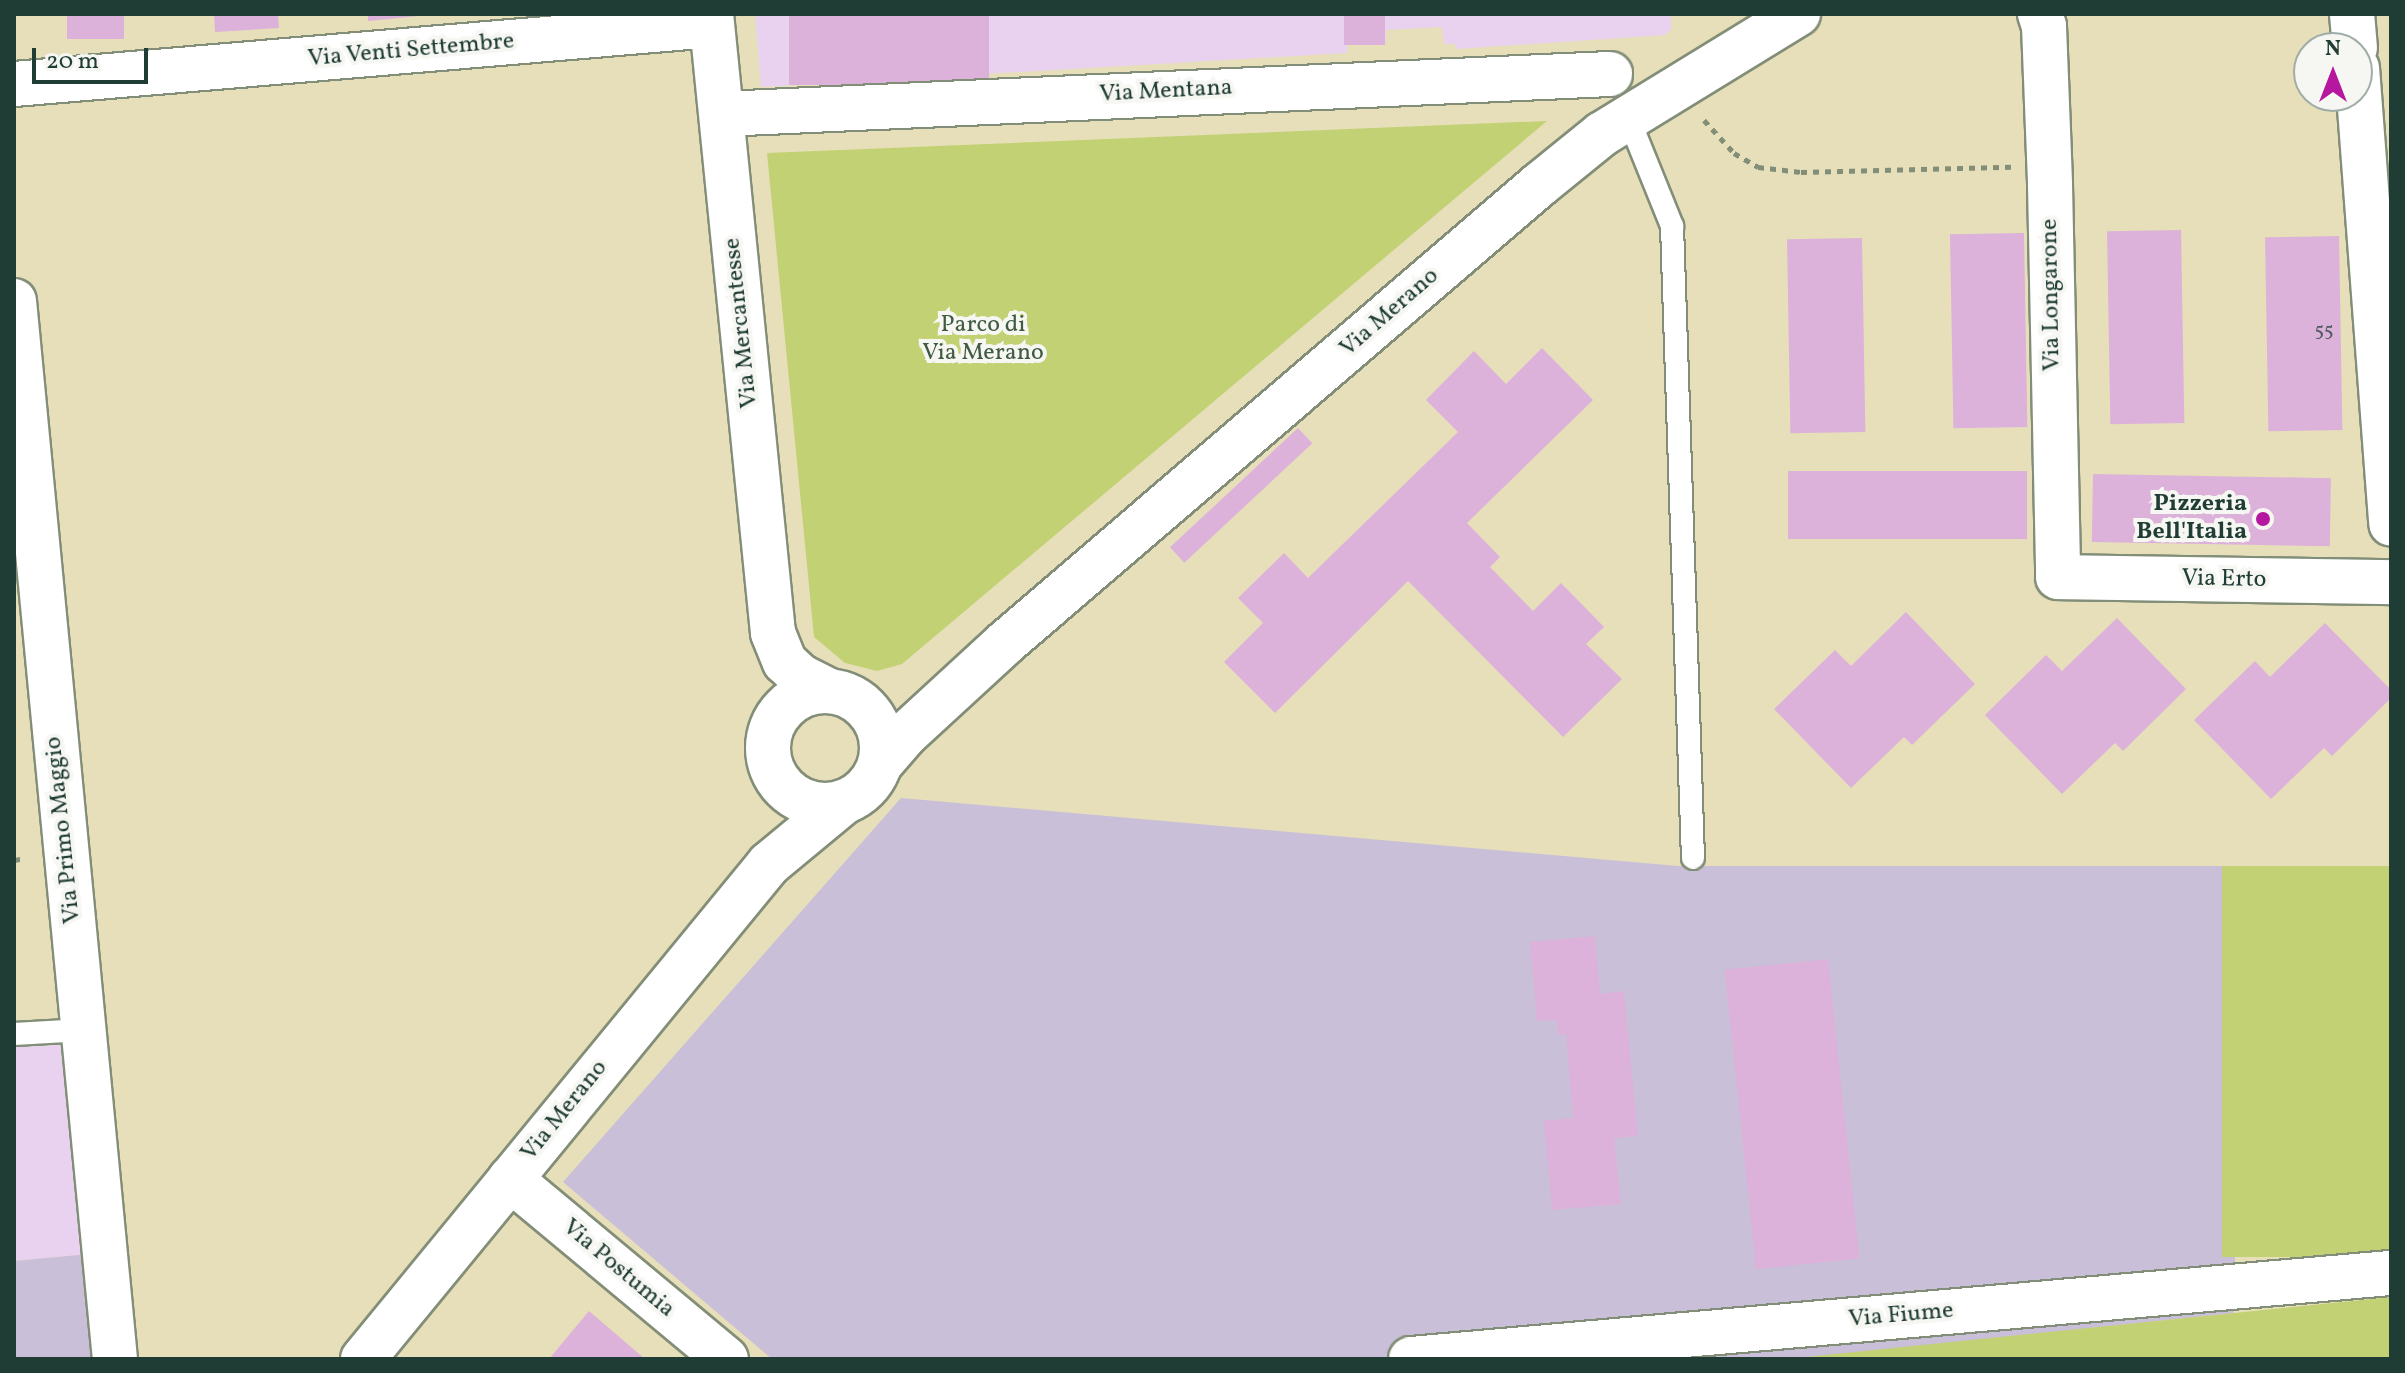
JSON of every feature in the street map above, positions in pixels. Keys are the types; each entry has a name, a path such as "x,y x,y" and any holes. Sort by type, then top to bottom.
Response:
{"street":[{"name":"Via Merano","path":"1005,643 1539,185 1628,117 1798,14"},
{"name":"Via Longarone","path":"2040,14 2044,26 2049,166 2058,577"},
{"name":"Via Venti Settembre","path":"14,84 712,20"},
{"name":"Via Mercantesse","path":"712,20 773,633 766,679 769,732"},
{"name":"Via Mentana","path":"722,114 1610,74"},
{"path":"2366,112 2378,169 2391,524"},
{"name":"Via Primo Maggio","path":"14,301 115,1359"},
{"name":"Via Erto","path":"2058,577 2391,582"},
{"name":"Via Mercantesse","path":"773,633 785,662 800,676 845,697"},
{"path":"844,802 814,805 797,798 782,786 772,770 768,752 769,732 777,715 791,702 845,697 903,711 918,706 1005,643"},
{"path":"769,864 844,802 867,788 880,764 904,736 1005,643"},
{"path":"845,697 875,718 882,735 880,764"},
{"path":"769,864 783,827 782,786"},
{"name":"Via Merano","path":"363,1359 769,864"},
{"name":"Via Postumia","path":"510,1179 726,1359"},
{"name":"Via Fiume","path":"1411,1359 2391,1273"}],"lane":[{"path":"1628,117 1672,226 1693,858"},
{"path":"14,1034 84,1030"}],"path":[{"path":"1696,110 1734,153 1758,167 1801,172 2049,166"}],"shaded area":[{"path":"755,14 1671,14 1671,29 1665,35 1457,49 1455,44 1444,44 1442,27 1386,30 1386,43 1347,45 1347,53 761,87"},
{"path":"901,798 1678,866 2222,866 2235,1257 2234,1313 1796,1359 772,1359 563,1182"},
{"path":"79,1037 100,1253 14,1261 14,1043"},
{"path":"100,1253 110,1359 14,1359 14,1261"}],"green space":[{"name":"Parco di Via Merano","path":"1547,121 902,664 877,671 845,663 814,637 767,153"},
{"path":"2222,866 2391,866 2391,1257 2222,1257"},
{"path":"2391,1297 2391,1359 1796,1359 1796,1358"}],"building":[{"path":"67,14 124,14 124,39 67,39"},
{"path":"214,14 278,14 279,28 215,32"},
{"path":"368,14 419,14 419,16 368,21"},
{"path":"789,14 989,14 989,85 789,85"},
{"path":"1344,14 1385,14 1385,45 1344,45"},
{"path":"2181,230 2184,423 2110,424 2107,231"},
{"path":"2024,233 2027,427 1953,428 1950,234"},
{"path":"2339,236 2342,430 2268,431 2265,237"},
{"path":"1862,238 1865,432 1790,433 1787,239"},
{"path":"1542,348 1593,400 1467,523 1500,557 1490,567 1533,611 1561,583 1604,627 1586,644 1622,679 1563,737 1408,581 1275,713 1224,662 1263,623 1238,598 1284,553 1308,578 1458,432 1426,400 1474,351 1506,384"},
{"path":"1298,428 1312,443 1184,563 1170,547"},
{"path":"1788,471 2027,471 2027,539 1788,539"},
{"path":"2093,474 2331,478 2330,546 2092,542"},
{"path":"1906,612 1975,684 1912,745 1904,737 1851,788 1774,709 1835,650 1851,666"},
{"path":"2117,618 2186,689 2123,751 2115,743 2062,794 1985,715 2046,655 2062,671"},
{"path":"2325,623 2391,690 2391,698 2332,756 2324,748 2271,799 2194,720 2255,661 2270,677"},
{"path":"1595,936 1600,994 1624,991 1638,1136 1614,1138 1621,1204 1552,1210 1544,1121 1573,1118 1566,1034 1558,1035 1556,1020 1537,1021 1530,942"},
{"path":"1828,959 1859,1258 1756,1269 1725,970"},
{"path":"589,1311 645,1359 549,1359"}],"place":[{"name":"Pizzeria Bell'Italia","path":"2263,519"}]}
